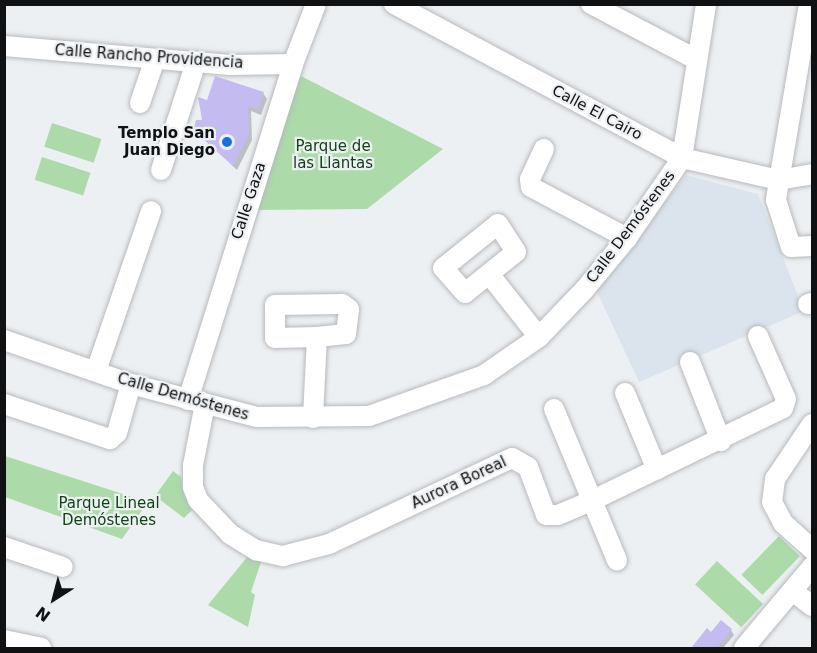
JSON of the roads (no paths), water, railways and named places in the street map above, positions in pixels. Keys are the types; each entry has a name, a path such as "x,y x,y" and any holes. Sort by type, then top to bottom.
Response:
{"street":[{"name":"Calle Gaza","path":"197,402 293,64 316,4"},
{"name":"Calle El Cairo","path":"394,4 682,158 779,180 813,174"},
{"path":"591,4 697,60"},
{"name":"Calle Demóstenes","path":"4,340 131,384 257,417 369,416 410,404 484,375 539,337 627,238 682,158 706,4"},
{"path":"809,4 805,78 776,200 789,244 797,249 813,246"},
{"name":"Calle Rancho Providencia","path":"4,46 196,62 293,64"},
{"path":"140,103 155,59"},
{"path":"161,170 196,62"},
{"path":"544,149 530,185 627,238"},
{"path":"96,371 151,211"},
{"path":"498,224 516,252 489,274 465,293 443,268 498,224"},
{"path":"489,274 539,337"},
{"name":"Aurora Boreal","path":"197,402 193,465 195,494 207,513 230,534 274,555 320,548 512,458 528,467 546,515 554,516 593,500 721,441 785,405 758,336"},
{"path":"313,418 317,338"},
{"path":"690,362 721,441"},
{"path":"4,404 110,439 117,433 131,384"},
{"path":"625,393 657,470"},
{"path":"554,409 618,560"},
{"path":"813,424 775,479 772,502 783,523 813,549"},
{"path":"4,547 63,567"},
{"path":"744,648 813,567"},
{"path":"794,592 813,606"},
{"path":"4,640 41,648"}],"place":[{"name":"Templo San Juan Diego","path":"227,142"}],"park label":[{"name":"Parque de las Llantas","path":"333,154"},
{"name":"Parque Lineal Demóstenes","path":"109,512"}]}
